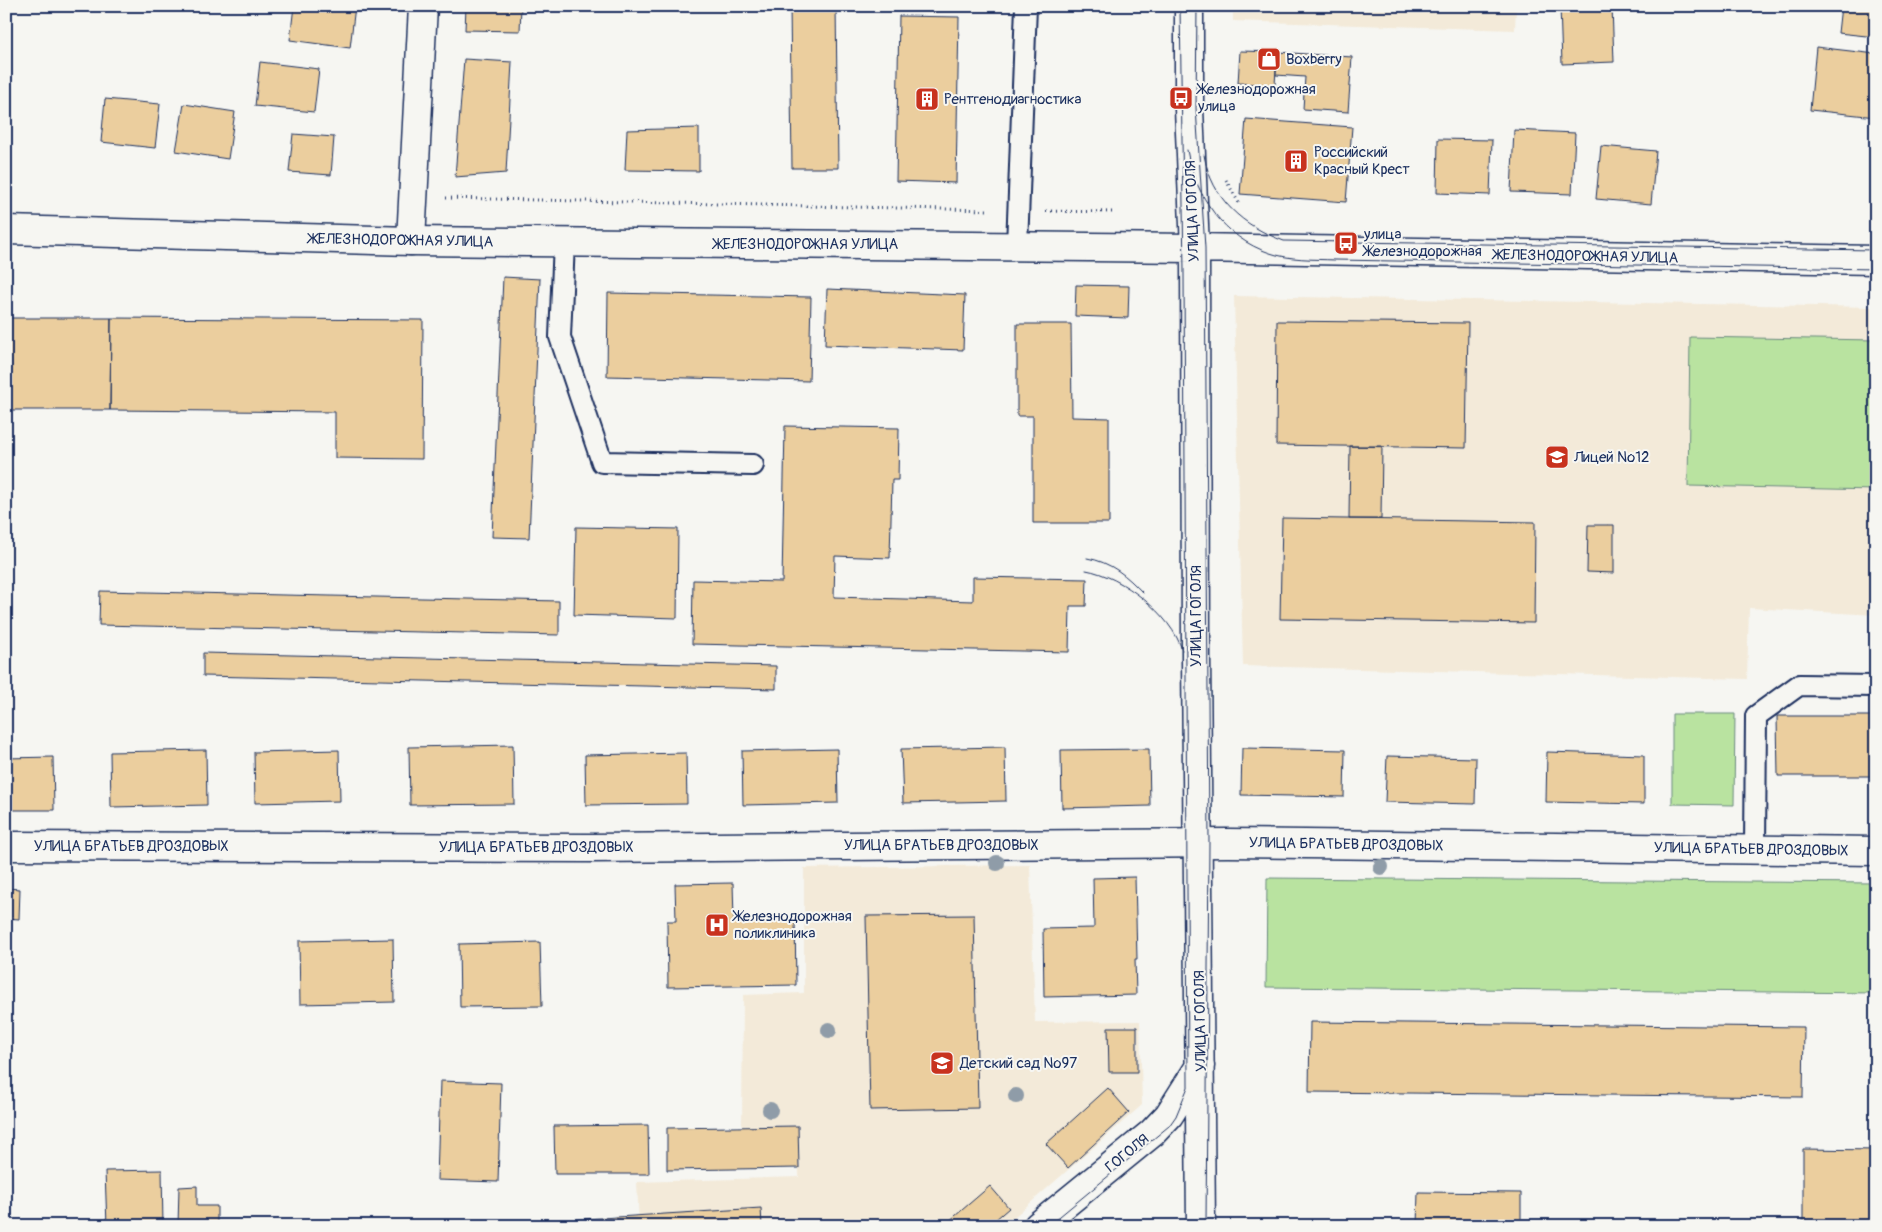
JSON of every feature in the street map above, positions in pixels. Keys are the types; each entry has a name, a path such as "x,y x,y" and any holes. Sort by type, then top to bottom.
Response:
{"street":[{"path":"411,241 423,6"},
{"name":"УЛИЦА ГОГОЛЯ","path":"1189,6 1189,109 1195,248 1201,1226"},
{"name":"ЖЕЛЕЗНОДОРОЖНАЯ УЛИЦА","path":"6,230 411,241 1195,248 1876,260"},
{"name":"УЛИЦА БРАТЬЕВ ДРОЗДОВЫХ","path":"6,846 601,848 1198,843 1876,851"},
{"name":"ГОГОЛЯ","path":"1038,1226 1152,1133 1169,1114 1200,1066"}],"lane":[{"path":"1017,246 1026,6"},
{"path":"564,242 560,337 602,462 754,465"},
{"path":"1755,849 1756,716 1799,685 1876,686"}],"path":[{"path":"1223,174 1240,205"},
{"path":"437,197 1115,212"}],"shaded area":[{"path":"1233,6 1516,6 1515,30 1233,21"},
{"name":"Лицей №12","path":"1234,296 1876,307 1876,615 1749,608 1747,679 1243,666"},
{"name":"Детский сад №97","path":"1030,865 1035,1022 1140,1021 1142,1105 1004,1226 639,1226 637,1182 799,1177 798,1126 742,1127 743,995 804,993 804,868"}],"green space":[{"path":"1690,337 1876,340 1876,490 1688,486"},
{"path":"1672,714 1735,714 1734,805 1672,804"},
{"path":"1267,878 1876,883 1876,993 1266,987"}],"building":[{"path":"294,6 355,6 350,48 290,40"},
{"path":"466,6 521,6 520,31 465,30"},
{"path":"790,6 836,6 838,168 792,168"},
{"path":"1560,6 1612,6 1614,62 1562,64"},
{"path":"1841,6 1876,6 1876,37 1838,33"},
{"name":"Рентгенодиагностика","path":"899,16 959,17 956,183 896,181"},
{"path":"1816,47 1876,54 1876,117 1810,110"},
{"path":"1240,51 1277,52 1275,85 1238,83"},
{"path":"1277,52 1352,57 1348,112 1303,109 1305,77 1276,75"},
{"path":"464,59 512,62 506,173 455,177"},
{"path":"260,62 319,69 314,112 255,106"},
{"path":"105,99 160,104 155,148 101,142"},
{"path":"184,104 235,112 228,159 176,151"},
{"name":"Российский Красный Крест","path":"1246,119 1352,127 1346,202 1240,194"},
{"path":"699,128 699,171 625,170 627,130"},
{"path":"1514,130 1575,133 1572,194 1511,192"},
{"path":"293,134 334,137 331,175 289,172"},
{"path":"1438,139 1492,140 1490,195 1437,193"},
{"path":"1601,146 1656,151 1651,204 1596,199"},
{"path":"503,277 540,279 529,538 492,537"},
{"path":"1076,285 1129,286 1128,318 1075,316"},
{"path":"827,289 965,295 963,350 825,345"},
{"path":"608,293 811,297 809,381 607,376"},
{"path":"6,318 111,318 110,410 6,410"},
{"path":"111,318 423,320 422,459 335,458 335,412 110,410"},
{"path":"1277,321 1468,323 1466,448 1276,445"},
{"path":"1017,324 1071,324 1072,417 1109,418 1109,523 1033,523 1033,416 1017,416"},
{"path":"785,426 899,428 898,480 892,480 890,558 835,556 834,597 973,601 973,577 1087,579 1086,606 1070,606 1069,652 692,644 693,580 782,582"},
{"path":"1350,446 1382,446 1381,519 1349,519"},
{"path":"1282,518 1535,522 1534,623 1280,619"},
{"path":"1588,525 1614,525 1614,573 1587,572"},
{"path":"576,527 678,529 677,618 574,615"},
{"path":"100,591 559,601 559,635 99,625"},
{"path":"203,653 776,666 776,689 203,676"},
{"path":"1777,716 1876,716 1876,776 1778,776"},
{"path":"513,745 514,804 410,805 409,747"},
{"path":"1005,747 1006,801 903,803 901,749"},
{"path":"1242,748 1345,750 1344,797 1241,795"},
{"path":"837,749 838,803 743,805 742,751"},
{"path":"1149,749 1150,806 1062,808 1061,750"},
{"path":"206,750 207,805 111,807 110,752"},
{"path":"339,750 340,801 255,803 254,752"},
{"path":"1547,752 1644,755 1644,804 1546,802"},
{"path":"686,753 687,804 586,805 585,755"},
{"path":"1387,756 1476,758 1475,804 1385,802"},
{"path":"53,757 54,810 6,810 6,758"},
{"path":"1135,877 1136,995 1044,997 1043,929 1094,928 1093,878"},
{"path":"733,883 734,920 795,919 796,985 668,987 667,921 676,921 675,884"},
{"path":"6,888 20,889 19,919 6,918"},
{"path":"974,915 978,1108 870,1110 866,916"},
{"path":"393,939 394,1002 300,1004 299,941"},
{"path":"540,942 542,1006 460,1007 459,944"},
{"path":"1310,1022 1804,1027 1803,1097 1309,1092"},
{"path":"1108,1027 1137,1027 1137,1072 1109,1072"},
{"path":"440,1081 501,1083 498,1182 437,1180"},
{"path":"1108,1088 1129,1112 1068,1168 1046,1144"},
{"path":"648,1125 649,1174 555,1174 554,1126"},
{"path":"798,1126 799,1168 667,1170 667,1128"},
{"path":"1803,1149 1876,1150 1876,1226 1803,1226"},
{"path":"162,1170 163,1226 107,1226 105,1171"},
{"path":"197,1186 197,1206 217,1206 217,1226 178,1226 179,1187"},
{"path":"990,1186 1009,1208 988,1226 951,1226 948,1222"},
{"path":"1418,1192 1521,1193 1521,1226 1417,1226"},
{"path":"761,1208 762,1226 553,1226 553,1221"}],"tram line":[{"path":"1048,1226 1169,1126 1176,1116 1188,1087 1184,272 1180,6"},
{"path":"1197,6 1196,108 1205,248 1209,843 1206,1226"},
{"path":"1187,150 1191,167 1205,199 1226,226 1254,246 1286,257 1335,260 1876,269"},
{"path":"1204,155 1214,185 1232,209 1255,228 1284,241 1876,250"},
{"path":"1087,558 1111,566 1143,593"},
{"path":"1086,570 1115,580 1144,599 1168,624 1182,650"}],"place":[{"name":"Boxberry","path":"1269,59"},
{"name":"Железнодорожная улица","path":"1181,98"},
{"name":"Рентгенодиагностика","path":"927,99"},
{"name":"Российский Красный Крест","path":"1296,161"},
{"name":"улица Железнодорожная","path":"1346,243"},
{"name":"Лицей №12","path":"1557,457"},
{"name":"Железнодорожная поликлиника","path":"717,925"},
{"name":"Детский сад №97","path":"942,1063"}]}
